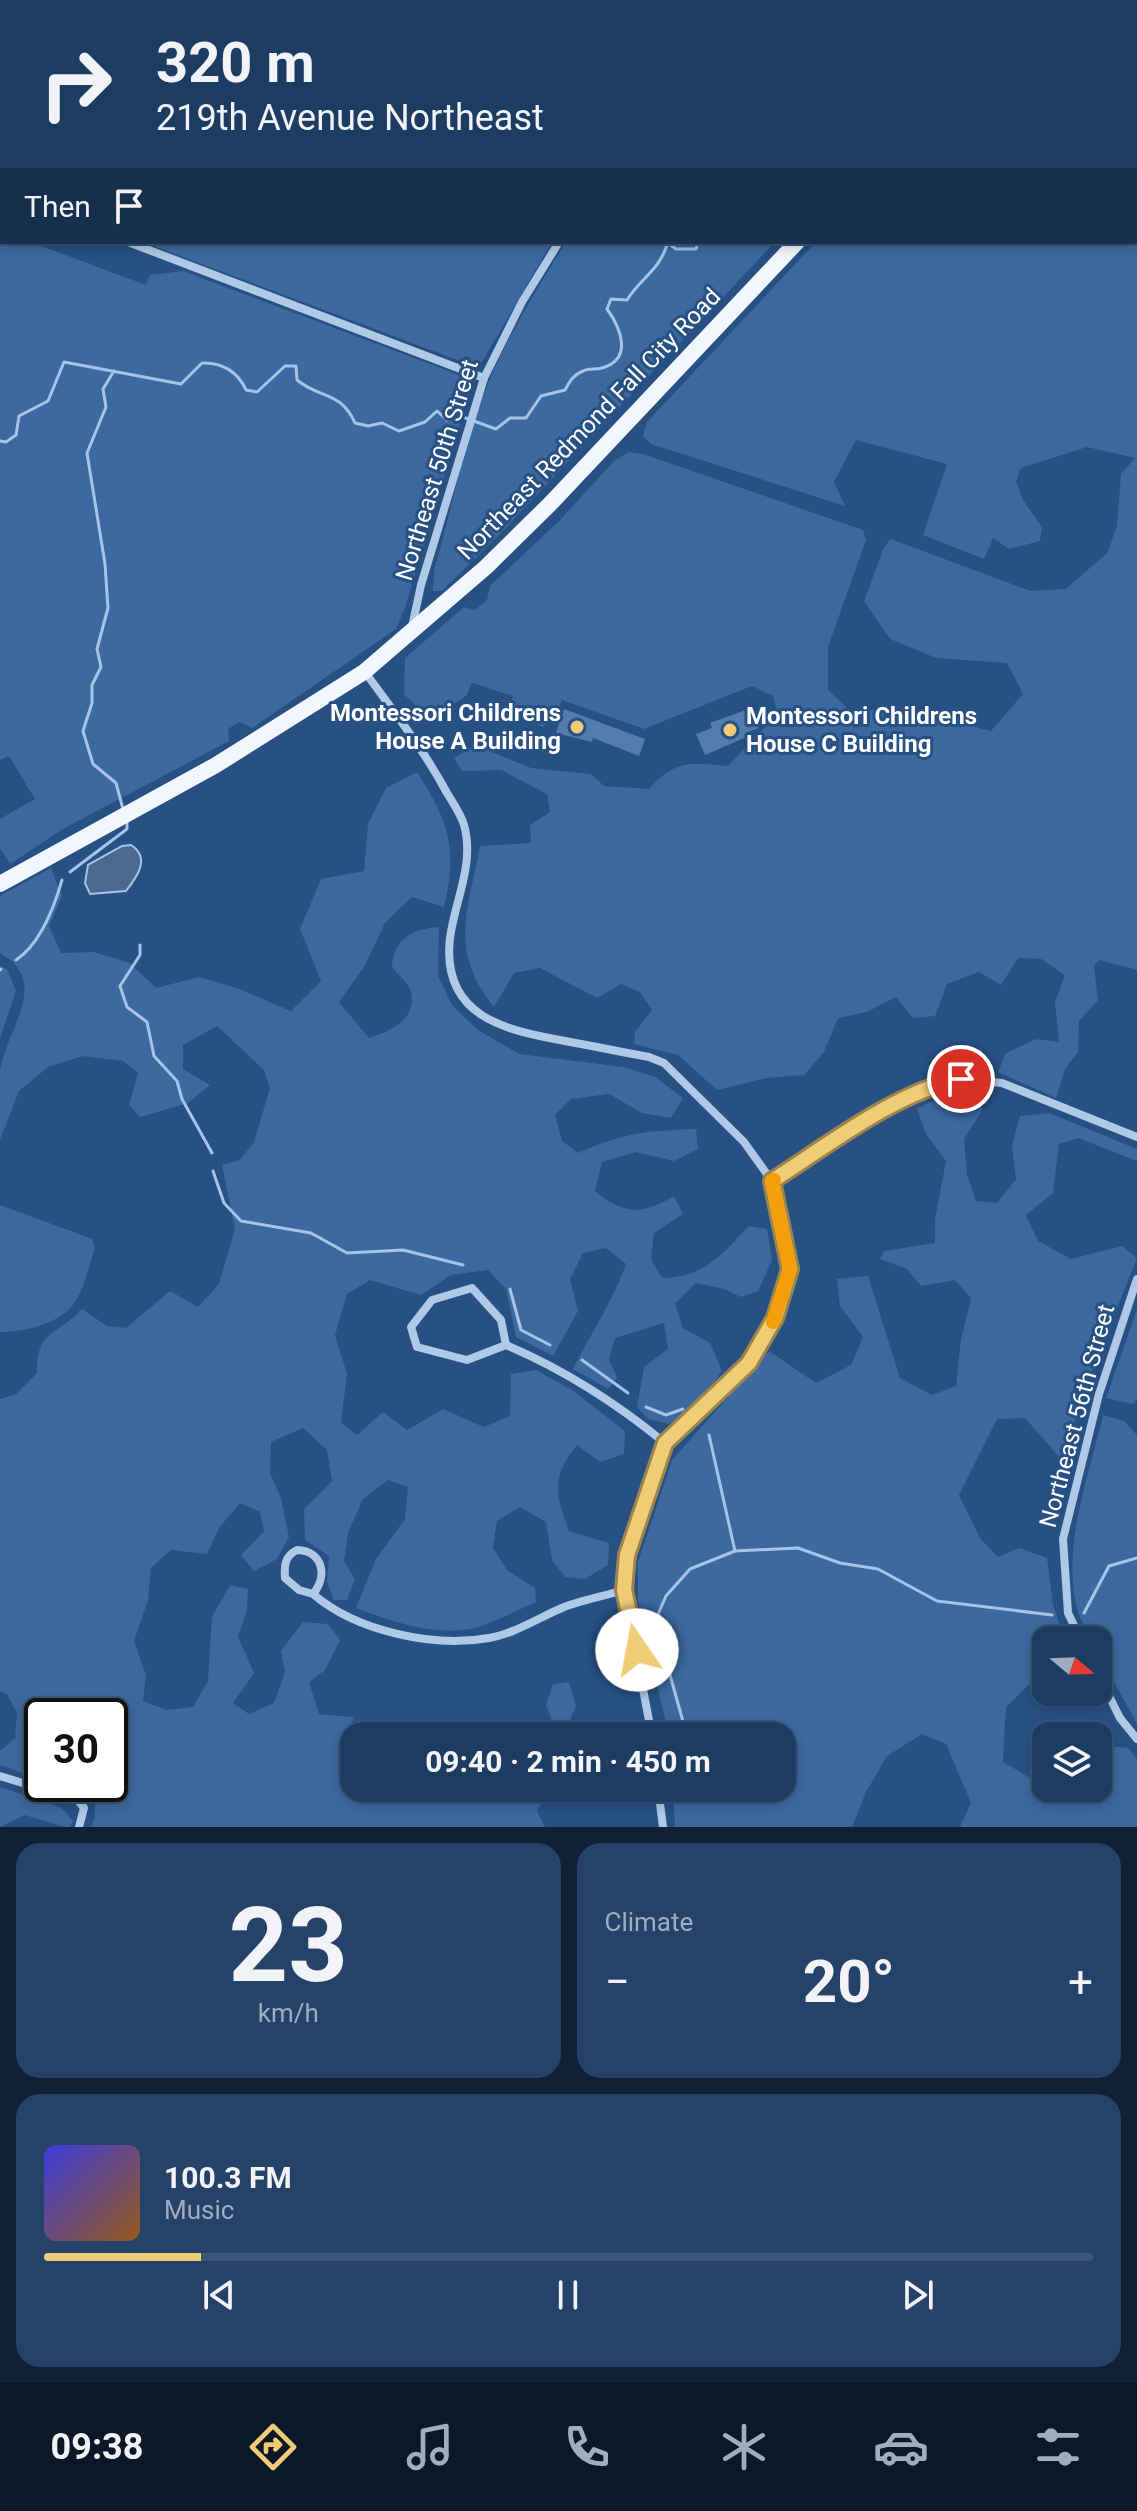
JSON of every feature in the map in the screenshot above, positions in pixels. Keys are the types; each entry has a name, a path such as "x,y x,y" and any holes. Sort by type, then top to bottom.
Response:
{"main road":[{"name":"Northeast Redmond Fall City Road","path":"0,884 274,731 364,672 486,567 551,503 795,244"}],"street":[{"path":"133,244 484,378"},
{"name":"Northeast 50th Street","path":"411,632 421,585 484,378 515,315 558,244"},
{"path":"364,672 417,744 464,822 468,847 466,869 450,938 449,963 455,983 465,1000 477,1013 496,1025 649,1057 664,1063 744,1142 772,1181 790,1269 775,1318 749,1363 665,1443 627,1555 624,1590 649,1722"},
{"path":"772,1181 885,1111 926,1090 961,1079 1002,1083 1137,1137"},
{"name":"Northeast 56th Street","path":"1074,1626 1068,1613 1063,1539 1099,1394 1137,1279"},
{"path":"506,1345 501,1320 472,1288 432,1300 411,1327 417,1347 467,1360 506,1345 566,1372 623,1409 665,1443"},
{"path":"313,1594 320,1586 323,1572 320,1562 312,1554 297,1550 290,1554 284,1565 285,1578 299,1590 313,1594 330,1608 387,1630 421,1639 450,1641 492,1638 568,1606 624,1590"},
{"path":"1112,1702 1137,1739"},
{"path":"0,1776 78,1800 84,1808 79,1827"},
{"path":"660,1802 663,1827"}],"shaded area":[{"path":"0,244 36,244 146,285 150,275 183,271 470,380 471,387 396,629 252,728 239,722 228,729 229,741 63,829 10,864 0,848 0,819 35,799 9,756 0,760"},
{"path":"148,244 551,244 482,362 476,367"},
{"path":"565,244 773,244 500,534 442,591 433,591 434,571 466,448 482,400 491,376"},
{"path":"814,244 1137,244 1137,970 1099,960 1094,966 1098,1000 1079,1021 1078,1052 1065,1069 1056,1098 998,1072 1006,1053 1036,1039 1059,1042 1055,1002 1065,975 1041,959 1018,958 1001,985 979,972 947,984 935,1016 913,1018 896,997 867,1012 838,1018 824,1052 804,1075 767,1078 717,1090 678,1055 634,1044 635,1032 652,1010 640,992 621,984 597,998 540,968 514,973 494,1007 480,986 471,967 465,930 480,846 531,843 530,825 550,812 547,794 501,770 462,771 454,758 475,745 531,768 591,774 604,786 649,789 667,773 684,765 728,766 777,714 773,696 752,686 644,729 562,700 553,720 542,727 510,706 513,696 472,683 466,696 429,719 404,694 405,658 464,607 475,610 487,600 490,586 559,521 615,460 629,452 643,454 863,530 866,540 828,647 828,690 857,717 882,705 991,731 1023,694 1007,663 936,658 890,639 864,601 884,547 891,539 1030,591 1066,589 1107,553 1117,526 1121,474 1135,458 1087,447 1021,468 1016,481 1023,500 1042,527 1040,541 1009,549 993,538 984,559 923,535 947,464 856,440 834,482 845,506 651,444 643,436 647,422"},
{"path":"417,772 437,806 448,836 450,852 444,907 412,897 385,923 364,967 339,1002 369,1038 400,1023 412,1002 410,989 392,967 396,949 413,933 439,927 438,976 452,1005 478,1030 519,1054 624,1067 655,1077 683,1098 671,1118 642,1113 609,1094 571,1099 555,1115 562,1141 578,1153 636,1134 696,1129 698,1149 674,1161 636,1152 602,1162 595,1191 615,1205 633,1210 652,1207 674,1196 683,1214 654,1233 651,1259 662,1278 701,1269 721,1255 749,1226 767,1229 772,1260 758,1291 741,1297 724,1289 696,1283 675,1304 683,1328 710,1343 722,1371 699,1403 669,1424 648,1419 637,1407 644,1367 668,1349 664,1323 615,1338 609,1359 617,1378 608,1389 573,1369 626,1264 606,1248 583,1253 570,1279 578,1311 553,1356 516,1337 506,1289 488,1270 451,1275 421,1295 370,1280 347,1294 335,1335 347,1374 341,1423 357,1435 383,1412 407,1430 443,1409 484,1427 510,1416 511,1374 536,1370 572,1390 625,1431 624,1454 600,1462 577,1445 559,1476 559,1496 569,1531 609,1543 608,1565 585,1579 565,1577 552,1560 546,1522 520,1507 497,1521 493,1548 507,1570 535,1588 536,1602 478,1627 448,1631 400,1623 356,1608 376,1559 405,1519 408,1487 388,1480 363,1499 348,1533 344,1561 355,1579 347,1600 334,1600 327,1582 329,1556 305,1540 304,1509 332,1481 327,1450 303,1428 271,1442 270,1473 281,1498 289,1537 277,1559 254,1571 241,1555 264,1531 260,1512 240,1503 219,1528 207,1554 171,1550 151,1568 148,1600 134,1641 146,1675 143,1701 167,1710 193,1707 208,1681 212,1617 230,1585 248,1589 247,1610 238,1637 254,1673 233,1703 249,1714 274,1703 285,1672 281,1651 303,1622 328,1624 340,1640 325,1670 309,1682 319,1714 354,1717 352,1722 340,1722 340,1802 542,1802 537,1811 545,1827 91,1827 95,1817 95,1802 128,1802 128,1698 24,1698 24,1774 0,1765 0,1751 15,1738 17,1713 7,1694 0,1691 0,1399 16,1394 37,1373 44,1340 82,1309 107,1326 126,1328 170,1291 198,1307 219,1284 235,1229 222,1165 240,1160 254,1142 270,1088 264,1070 217,1026 183,1045 183,1069 210,1085 188,1103 140,1117 129,1105 138,1073 123,1061 83,1056 48,1067 19,1091 0,1140 0,1071 22,1007 24,992 23,978 15,965 0,953 0,896 51,868 62,896 49,926 61,953 94,952 130,963 156,988 199,977 237,988 291,1011 321,981 300,929 321,879 364,871 368,824 386,788"},
{"path":"131,845 137,850 141,862 138,874 126,891 90,894 85,883 88,865 122,846"},
{"path":"0,966 7,969 16,991 0,1038"},
{"path":"973,1097 983,1109 964,1139 967,1175 976,1201 997,1203 1016,1179 1012,1146 1020,1116 1049,1113 1137,1149 1137,1161 1078,1138 1059,1144 1053,1193 1026,1215 1038,1241 1071,1259 1122,1246 1137,1258 1087,1384 1062,1460 1025,1418 997,1419 959,1495 980,1538 998,1557 1019,1548 1047,1558 1053,1605 1060,1626 1032,1626 1032,1682 1006,1707 1003,1762 1032,1779 1032,1802 1112,1802 1112,1746 1128,1748 1137,1759 1137,1827 960,1827 971,1803 946,1744 922,1734 887,1756 866,1792 852,1827 675,1827 674,1802 796,1802 796,1722 666,1722 638,1603 638,1562 672,1460 769,1351 816,1383 851,1365 863,1337 840,1306 837,1279 868,1276 900,1378 932,1395 956,1386 961,1340 971,1298 955,1280 921,1286 907,1269 880,1259 884,1251 935,1243 935,1219 946,1161 926,1134 917,1109 934,1100"},
{"path":"0,1205 92,1239 95,1248 84,1283 69,1310 41,1325 0,1332"},
{"path":"1137,1309 1137,1399 1133,1404 1106,1398"},
{"path":"1103,1415 1124,1421 1137,1435 1137,1724 1112,1678 1112,1626 1085,1626 1078,1612 1072,1564 1084,1488"},
{"path":"569,1682 576,1706 569,1722 553,1722 546,1705 553,1684"},
{"path":"0,1787 24,1795 24,1802 44,1802 62,1808 73,1821 70,1827 64,1827 25,1815 0,1827"}],"building":[{"name":"Montessori Childrens House C Building","path":"751,708 759,728 748,732 749,736 705,755 696,734 712,728 710,723"},
{"path":"564,709 645,739 639,756 593,738 592,742 556,733"}],"waterway":[{"path":"0,441 6,442 16,435 19,416 48,401 64,362 181,384 202,363 216,364 239,378 246,390 257,392 285,366 296,366 297,380 337,400 355,423 368,426 382,423 399,431 425,422 437,411 447,420 460,416 496,429 510,418 526,418 541,396 565,390 580,373 602,368 618,358 620,333 607,309 611,299 627,300 655,267 667,244"},
{"path":"669,244 676,249 696,249 697,244"},
{"path":"114,371 103,389 106,407 87,453 105,564 108,608 97,649 101,667 92,685 92,703 83,731 93,764 116,783 123,809"},
{"path":"70,872 127,829 127,820"},
{"path":"16,960 39,935 62,880"},
{"path":"140,945 140,955 120,986 127,1007 147,1022 154,1056 177,1081 182,1099 212,1153"},
{"path":"213,1171 224,1203 241,1221 311,1233 347,1253 403,1250 463,1265"},
{"path":"510,1289 521,1330 550,1345"},
{"path":"582,1360 628,1393"},
{"path":"646,1407 666,1415 683,1409"},
{"path":"709,1435 735,1551"},
{"path":"683,1722 655,1621 666,1596 690,1569 735,1551 798,1548 840,1563 878,1569 937,1601 1052,1615"},
{"path":"1084,1613 1109,1566 1137,1558"}],"slow traffic":[{"path":"773,1322 790,1269 774,1180"}],"place":[{"name":"Montessori Childrens House A Building","path":"577,727"},
{"name":"Montessori Childrens House C Building","path":"730,730"}],"route":[{"path":"637,1650 624,1590 627,1555 665,1443 749,1363 775,1318 790,1269 772,1181 885,1111 926,1090 961,1079"}]}
